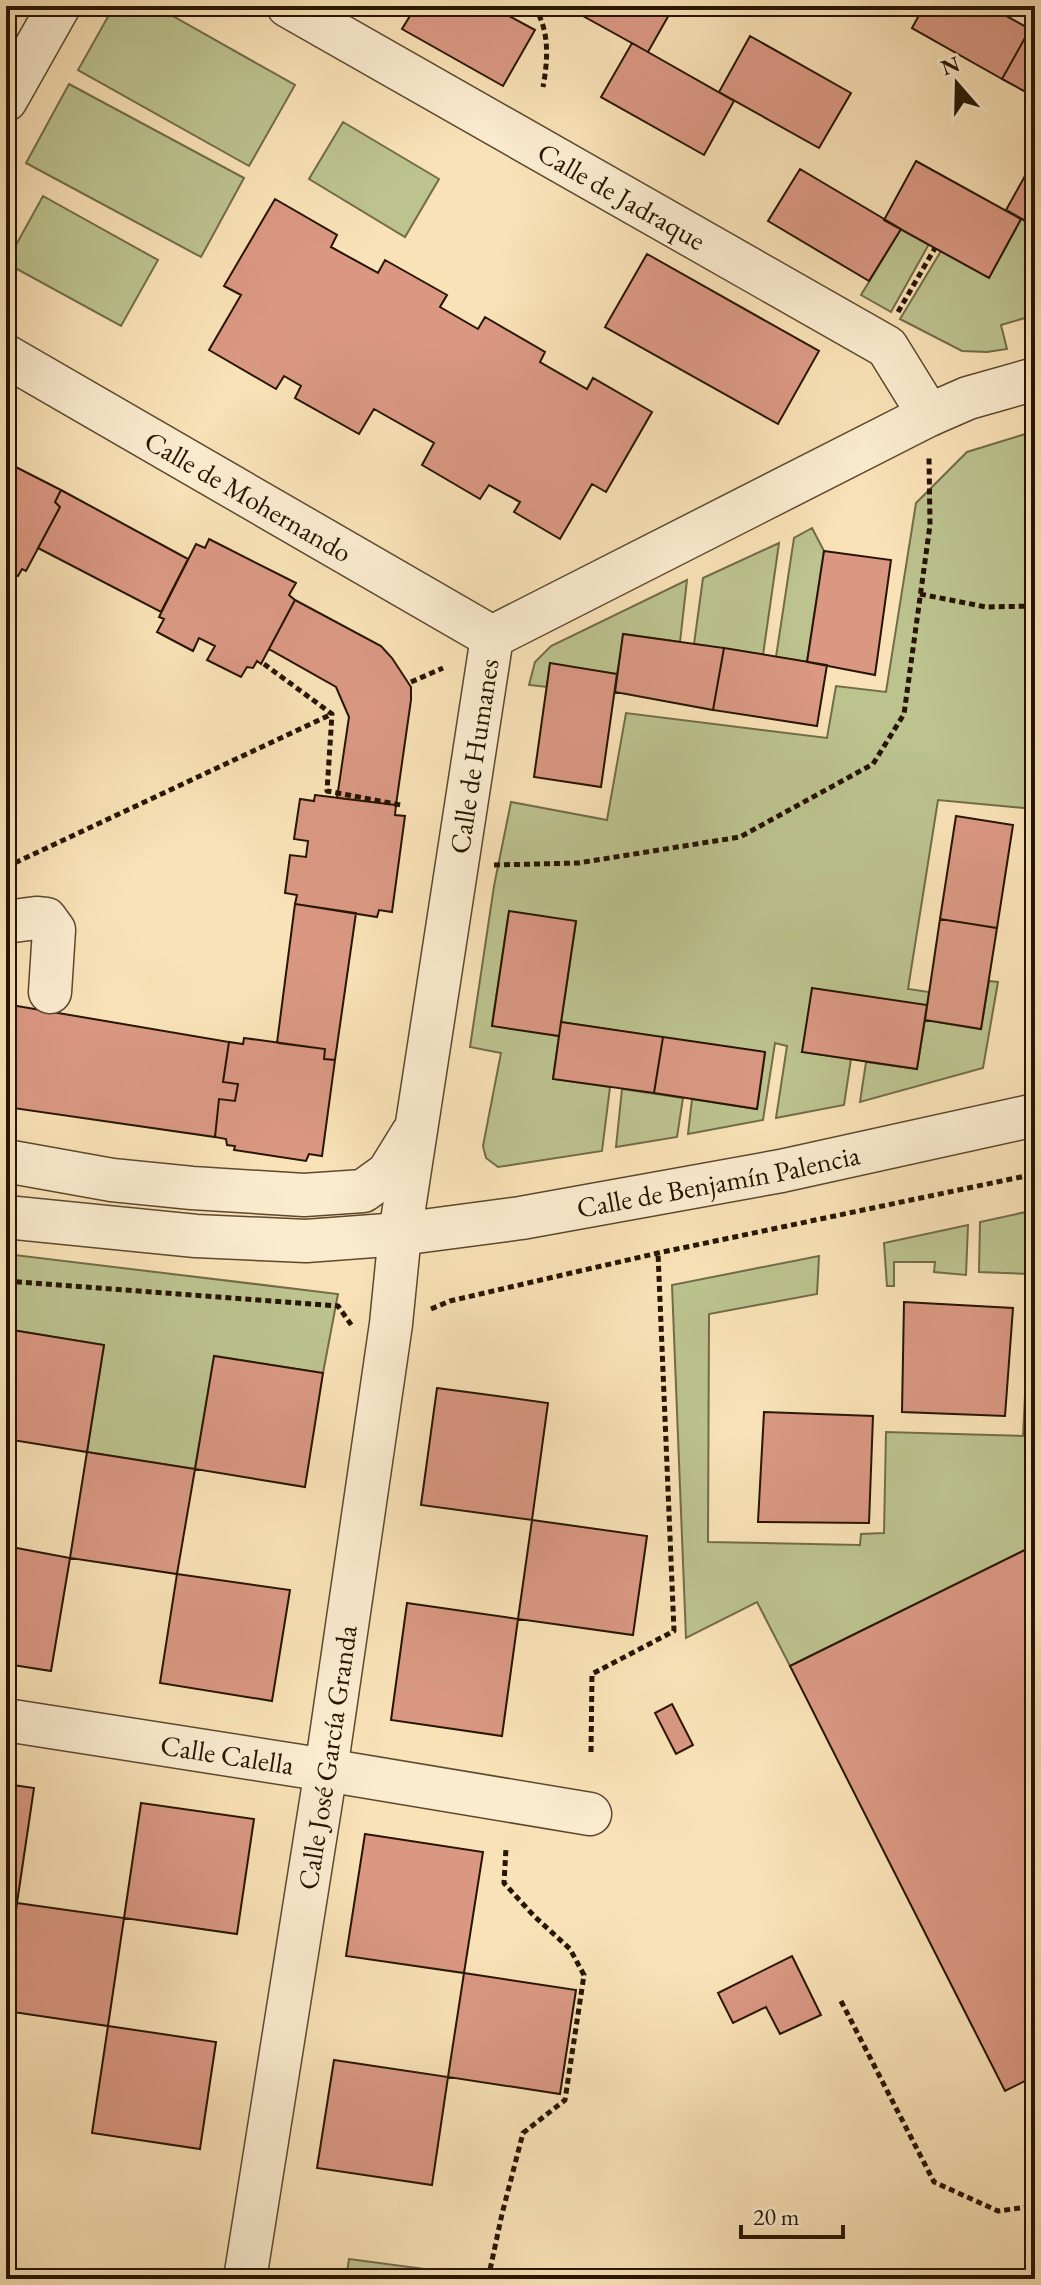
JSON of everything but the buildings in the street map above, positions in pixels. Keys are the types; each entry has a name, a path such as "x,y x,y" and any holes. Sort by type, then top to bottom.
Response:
{"street":[{"path":"6,100 59,6"},
{"name":"Calle de Jadraque","path":"288,6 887,347 929,415"},
{"name":"Calle de Mohernando","path":"6,356 492,637"},
{"name":"Calle de Humanes","path":"400,1234 492,637 929,415 968,398 1035,379"},
{"path":"6,922 46,919 54,930 50,992"},
{"name":"Calle de Benjamín Palencia","path":"6,1217 196,1236 291,1241 400,1234 521,1218 781,1171 1035,1115"},
{"path":"6,1161 112,1180 192,1188 304,1195 363,1191 388,1173 417,1126"},
{"path":"363,1191 385,1205 400,1234"},
{"name":"Calle José García Granda","path":"245,2279 326,1770 391,1324 400,1234"},
{"name":"Calle Calella","path":"6,1720 590,1814"}],"path":[{"path":"534,6 541,16 548,45 543,87"},
{"path":"894,320 935,248"},
{"path":"457,865 578,863 740,837 873,764 904,714 930,525 929,415"},
{"path":"920,594 986,607 1035,606"},
{"path":"264,664 332,714"},
{"path":"411,682 443,668"},
{"path":"332,714 327,791 401,805"},
{"path":"6,867 332,714"},
{"path":"6,1281 338,1306 353,1327 391,1324 450,1301 658,1253 1035,1174"},
{"path":"591,1752 592,1674 674,1631 658,1253"},
{"path":"488,2279 523,2133 565,2100 584,1975 570,1949 504,1883 506,1848"},
{"path":"841,2001 934,2182 998,2211 1035,2206"}],"green space":[{"path":"114,6 155,6 295,85 249,166 78,70"},
{"path":"69,84 244,178 201,257 26,163"},
{"path":"343,122 439,179 405,237 309,179"},
{"path":"43,196 158,260 121,326 6,263"},
{"path":"1021,219 1035,226 1035,315 1001,325 1007,349 962,351 900,319 941,251 989,277"},
{"path":"901,229 929,244 891,312 861,295"},
{"path":"1035,431 1035,809 938,800 908,989 929,992 927,1005 803,1052 851,1059 844,1105 776,1118 787,1046 775,1043 763,1120 688,1134 692,1099 757,1109 765,1053 561,1022 576,922 509,912 492,1025 559,1036 553,1079 610,1087 602,1151 498,1167 486,1158 483,1146 501,1053 470,1047 494,886 511,802 607,820 626,713 827,738 836,686 886,692 916,503 967,452"},
{"path":"812,528 824,551 807,662 776,657 794,538"},
{"path":"779,543 763,655 694,644 703,578"},
{"path":"687,580 680,642 624,634 617,674 550,664 547,687 529,685 535,662 551,646"},
{"path":"989,981 998,982 983,1068 860,1102 866,1062 917,1069 925,1020 981,1029"},
{"path":"622,1089 683,1098 677,1137 616,1147"},
{"path":"1035,1210 1035,1545 790,1666 757,1602 686,1638 672,1285 819,1256 817,1294 709,1314 708,1542 860,1545 861,1534 884,1533 886,1432 1023,1436 1031,1274 979,1272 980,1222"},
{"path":"968,1225 966,1275 934,1272 935,1262 894,1262 894,1286 887,1286 884,1243"},
{"path":"6,1254 338,1294 323,1373 215,1356 195,1469 87,1452 104,1345 6,1329"},
{"path":"349,2259 440,2271 439,2279 346,2279"}]}
